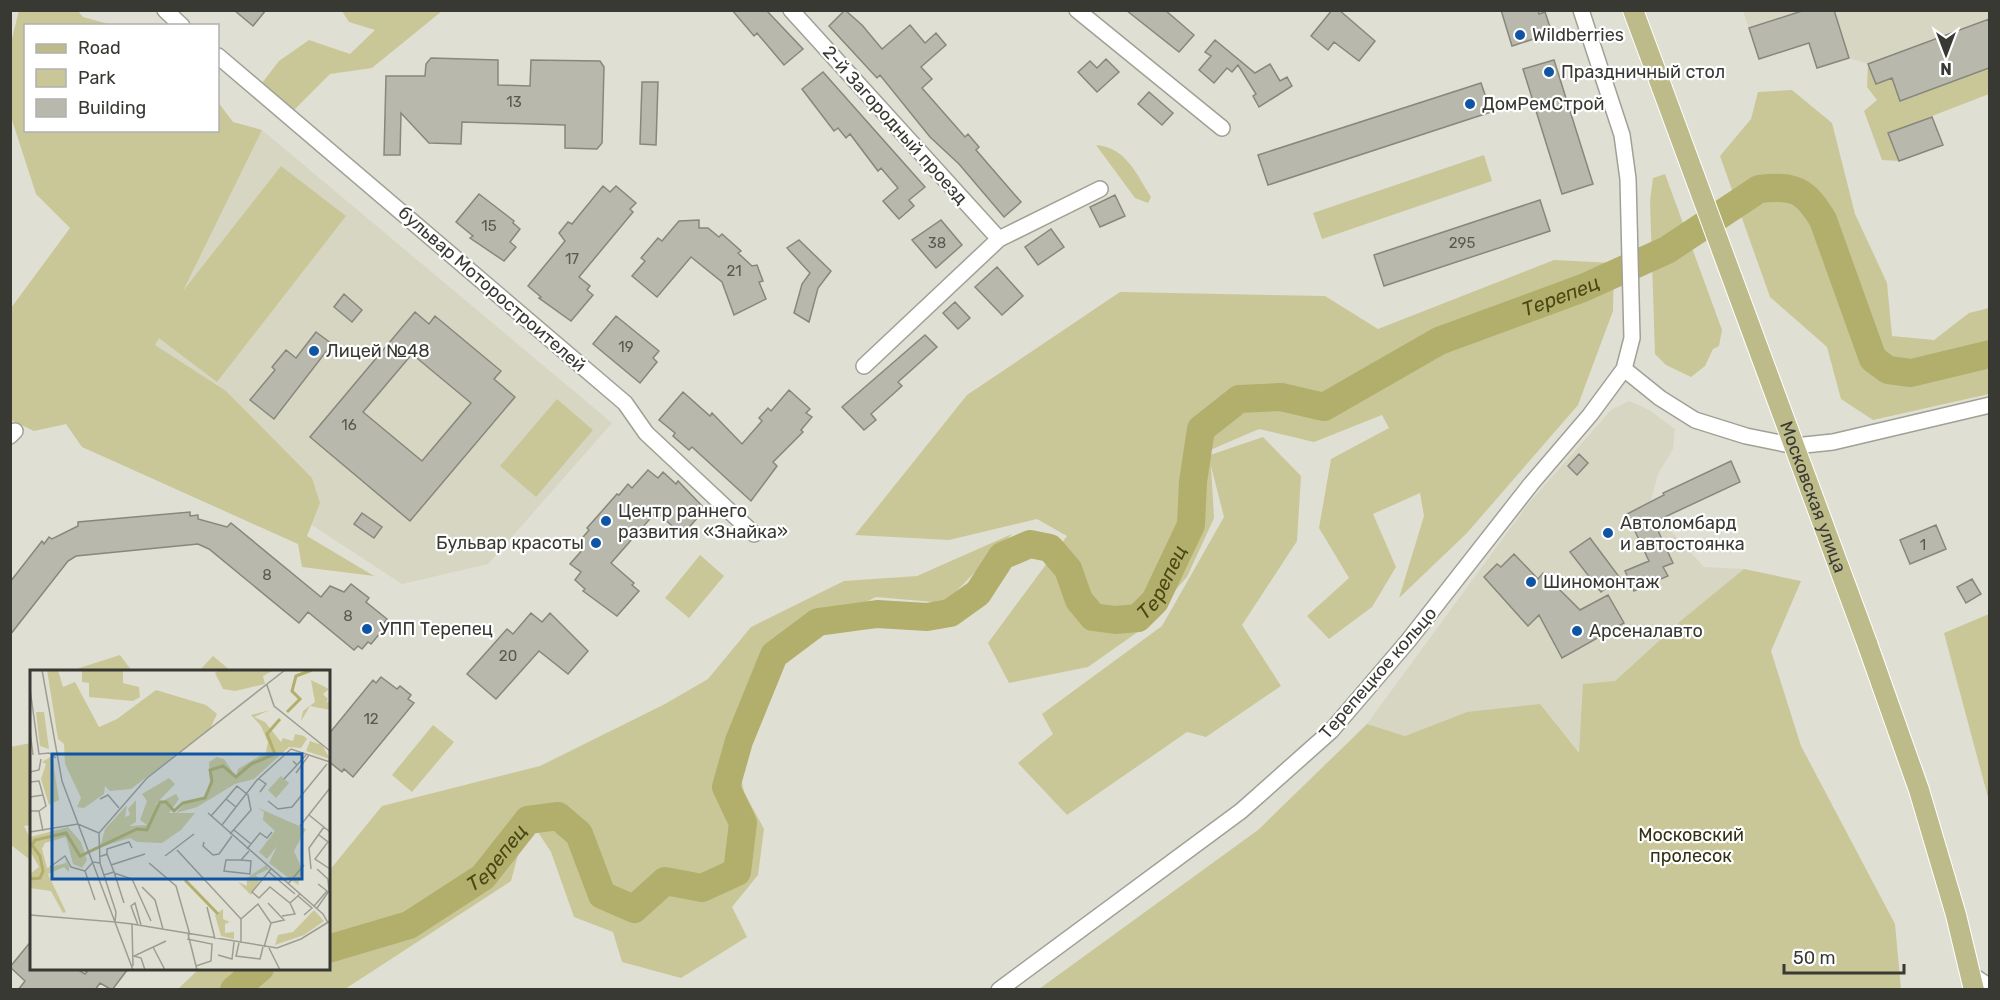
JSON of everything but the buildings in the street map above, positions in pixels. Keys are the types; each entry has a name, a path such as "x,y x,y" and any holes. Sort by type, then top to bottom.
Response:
{"main road":[{"name":"Московская улица","path":"1633,10 1919,790 1973,982"}],"street":[{"path":"165,10 180,24"},
{"name":"2-й Загородный проезд","path":"791,10 999,239"},
{"path":"1077,10 1222,129"},
{"name":"Терепецкое кольцо","path":"999,990 1241,811 1331,731 1408,641 1531,484 1590,415 1624,369 1632,338 1628,179 1622,135 1581,10"},
{"name":"бульвар Моторостроителей","path":"219,57 625,403 646,434 754,534"},
{"path":"864,366 999,239 1100,189"},
{"path":"1624,369 1660,398 1695,420 1746,436 1795,446 1833,442 1989,405"},
{"path":"1973,982 1989,987"}],"shaded area":[{"path":"1743,11 1989,11 1989,68 1900,101 1876,84 1868,64 1849,58 1817,68 1809,43 1759,59"},
{"name":"Лицей №48","path":"262,130 612,423 488,564 402,584 292,512 120,327"},
{"path":"1629,401 1649,410 1675,429 1673,449 1658,474 1650,503 1657,516 1704,567 1744,569 1684,618 1615,681 1579,754 1467,712 1405,736 1367,724 1528,504 1611,410"}],"green space":[{"path":"19,10 78,11 83,17 108,24 24,24 24,132 219,132 219,103 233,122 262,130 183,291 281,166 346,216 217,382 159,338 155,345 226,391 312,478 320,503 307,536 374,576 302,567 298,544 82,447 66,424 34,431 11,420 11,308 70,228 36,194 11,117 11,43"},
{"path":"342,11 442,11 372,68 330,74 291,113 262,83 279,61 309,40 350,54 375,30 349,22"},
{"path":"1868,64 1876,83 1892,78 1901,101 1989,68 1989,94 1888,133 1899,161 1882,160 1864,111 1877,100 1867,87"},
{"path":"1792,90 1832,123 1855,214 1887,283 1892,336 1934,340 1969,313 1989,308 1989,394 1873,420 1841,399 1827,347 1770,297 1720,156 1751,119 1758,92"},
{"path":"1096,145 1115,151 1123,157 1135,171 1151,197 1148,203 1135,198"},
{"path":"1484,155 1492,181 1322,239 1313,213"},
{"path":"1665,174 1722,330 1719,346 1713,349 1705,366 1691,377 1666,365 1655,354 1650,201 1653,178"},
{"path":"1554,260 1614,263 1613,311 1578,405 1467,533 1399,598 1424,516 1420,493 1373,514 1396,567 1372,607 1329,639 1307,616 1349,578 1319,528 1331,459 1389,428 1382,415 1314,442 1259,429 1210,450 1210,455 1263,437 1301,476 1297,541 1242,625 1281,686 1206,737 1187,732 1067,815 1018,763 1053,734 1042,714 1162,626 1224,517 1211,466 1214,518 1187,577 1139,631 1088,667 1009,683 988,643 1067,536 1037,519 949,540 855,535 967,395 1120,292 1325,296 1378,329"},
{"path":"557,399 593,430 536,497 500,466"},
{"path":"1012,534 945,603 876,597 799,635 737,758 744,792 764,829 758,875 732,907 747,937 681,978 622,962 613,932 574,917 551,852 528,817 511,881 345,989 178,989 198,970 330,970 330,870 382,806 540,766 665,704 708,679 751,627 844,581 917,576"},
{"path":"700,555 724,576 689,618 665,598"},
{"name":"Московский пролесок","path":"1744,569 1801,581 1771,651 1801,746 1895,924 1901,989 1039,989 1258,830 1367,724 1405,736 1467,712 1540,704 1579,753 1583,684 1615,681 1684,618"},
{"path":"1989,614 1989,801 1944,633"},
{"path":"120,655 131,670 73,670"},
{"path":"213,656 230,670 200,670"},
{"path":"433,725 454,742 412,792 392,775"},
{"path":"30,743 30,825 24,826 30,838 29,859 11,845 10,747"}],"waterway":[{"name":"Терепец","path":"330,948 409,925 483,877 528,820 558,816 579,834 602,895 634,909 665,881 702,888 737,872 743,823 726,787 739,741 774,655 818,622 877,614 927,617 950,613 978,593 1002,556 1030,544 1050,548 1068,569 1079,600 1093,617 1115,620 1138,618 1155,601 1191,525 1193,482 1201,429 1239,399 1281,397 1324,407 1439,341 1583,288 1667,250 1759,189 1790,189 1804,196 1817,210 1823,220 1873,359 1888,370 1911,373 1990,354"},
{"name":"Терепец","path":"234,990 258,970"}],"place":[{"name":"Wildberries","path":"1520,35"},
{"name":"Праздничный стол","path":"1549,72"},
{"name":"ДомРемСтрой","path":"1470,104"},
{"name":"Лицей №48","path":"314,351"},
{"name":"Центр раннего развития «Знайка»","path":"606,521"},
{"name":"Автоломбард и автостоянка","path":"1608,533"},
{"name":"Бульвар красоты","path":"596,543"},
{"name":"Шиномонтаж","path":"1531,582"},
{"name":"УПП Терепец","path":"367,629"},
{"name":"Арсеналавто","path":"1577,631"}]}
